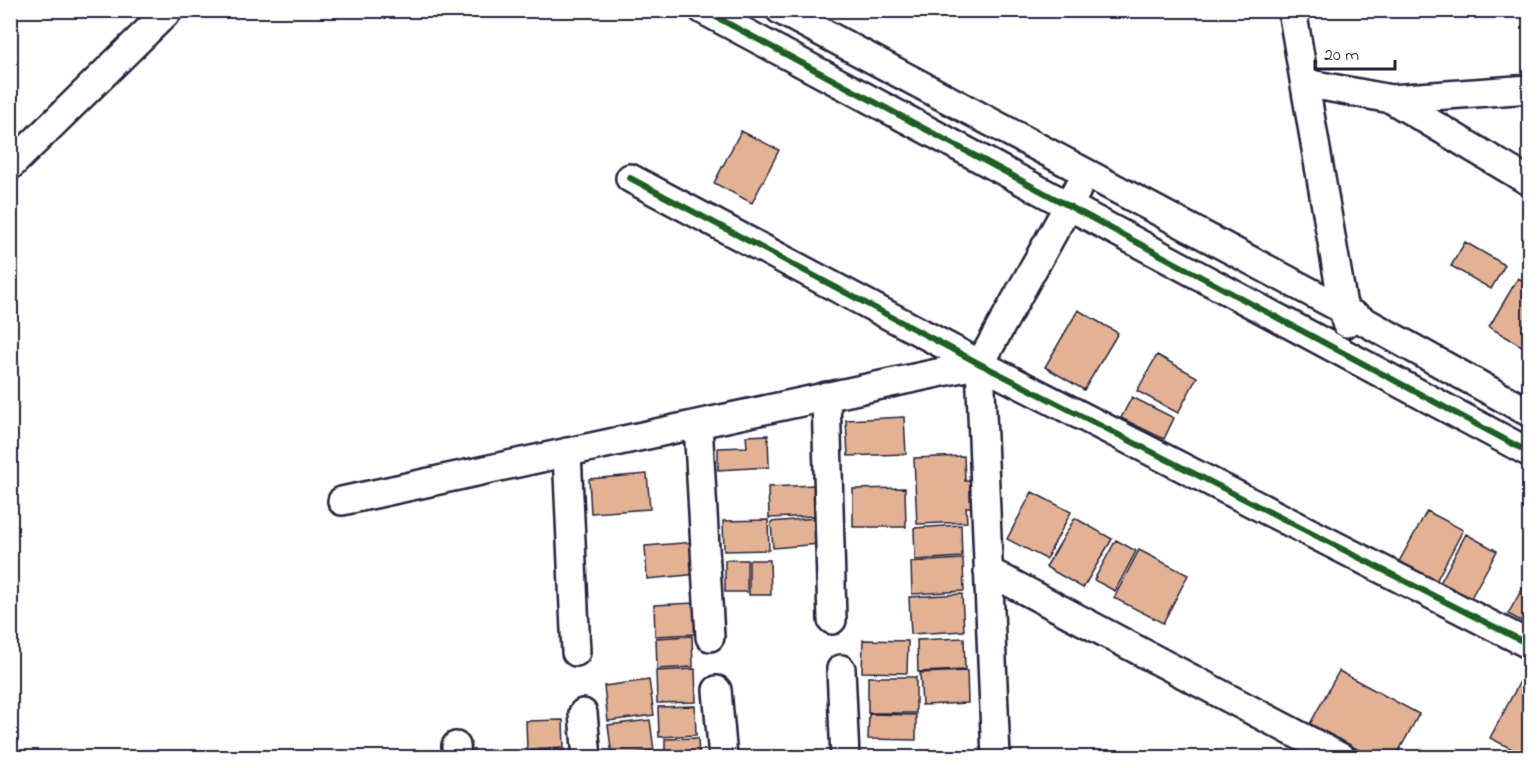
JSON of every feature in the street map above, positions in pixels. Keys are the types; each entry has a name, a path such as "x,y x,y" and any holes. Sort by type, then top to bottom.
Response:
{"street":[{"path":"10,166 169,10"},
{"path":"704,10 1530,453"},
{"path":"780,10 1344,310 1530,413"},
{"path":"1292,10 1351,357"},
{"path":"1305,83 1392,99 1530,89"},
{"path":"1392,99 1530,182"},
{"path":"996,758 980,364 1086,173"},
{"path":"630,178 980,364 1530,645"},
{"path":"342,501 980,364"},
{"path":"826,396 832,620"},
{"path":"698,423 710,637"},
{"path":"567,452 576,652"},
{"path":"988,571 1342,758"},
{"path":"841,669 845,758"},
{"path":"717,690 723,758"},
{"path":"584,713 587,758"}],"building":[{"path":"741,131 779,150 752,203 714,183"},
{"path":"1465,242 1505,265 1491,289 1451,266"},
{"path":"1518,278 1530,285 1530,345 1527,349 1489,327"},
{"path":"1078,310 1118,333 1084,390 1045,367"},
{"path":"1157,355 1197,377 1178,413 1137,391"},
{"path":"1132,397 1174,418 1164,439 1121,418"},
{"path":"904,417 906,454 848,456 846,420"},
{"path":"768,435 769,467 718,470 718,448 747,447 746,436"},
{"path":"964,456 965,481 970,481 971,507 966,507 967,522 917,524 914,458"},
{"path":"647,474 650,509 591,513 589,479"},
{"path":"815,485 816,516 769,518 768,487"},
{"path":"905,488 906,527 853,527 853,489"},
{"path":"1032,492 1071,512 1046,559 1007,539"},
{"path":"1427,511 1463,530 1433,587 1396,567"},
{"path":"816,518 819,544 773,548 771,522"},
{"path":"1075,518 1112,539 1083,588 1046,567"},
{"path":"768,520 769,550 724,551 723,521"},
{"path":"961,525 962,557 915,560 914,528"},
{"path":"1466,534 1497,551 1468,603 1438,587"},
{"path":"1116,540 1136,551 1115,591 1094,580"},
{"path":"696,542 699,574 647,579 645,546"},
{"path":"1139,550 1188,575 1163,623 1114,598"},
{"path":"963,559 964,591 912,594 911,562"},
{"path":"725,560 747,560 747,592 725,592"},
{"path":"749,560 770,560 771,595 749,595"},
{"path":"1530,575 1530,626 1508,614"},
{"path":"962,594 964,631 911,634 909,597"},
{"path":"695,603 696,634 655,636 654,605"},
{"path":"692,636 693,667 657,669 656,638"},
{"path":"964,638 965,670 918,672 917,640"},
{"path":"863,640 908,641 907,673 862,672"},
{"path":"695,669 696,702 657,703 656,671"},
{"path":"1526,670 1530,672 1530,758 1490,738"},
{"path":"967,671 968,703 922,705 920,673"},
{"path":"1339,671 1419,714 1395,758 1374,758 1310,724"},
{"path":"868,677 916,677 916,713 868,713"},
{"path":"649,680 654,715 608,721 604,686"},
{"path":"695,706 696,735 659,737 658,707"},
{"path":"869,714 916,715 916,740 868,739"},
{"path":"563,720 564,747 527,749 526,721"},
{"path":"650,720 654,751 612,756 608,725"},
{"path":"698,738 699,758 665,758 665,739"},
{"path":"564,749 565,758 528,758 528,751"},
{"path":"652,753 653,758 619,758"}],"cycle path":[{"path":"703,10 1530,453"},
{"path":"630,178 980,364 1530,645"}]}
